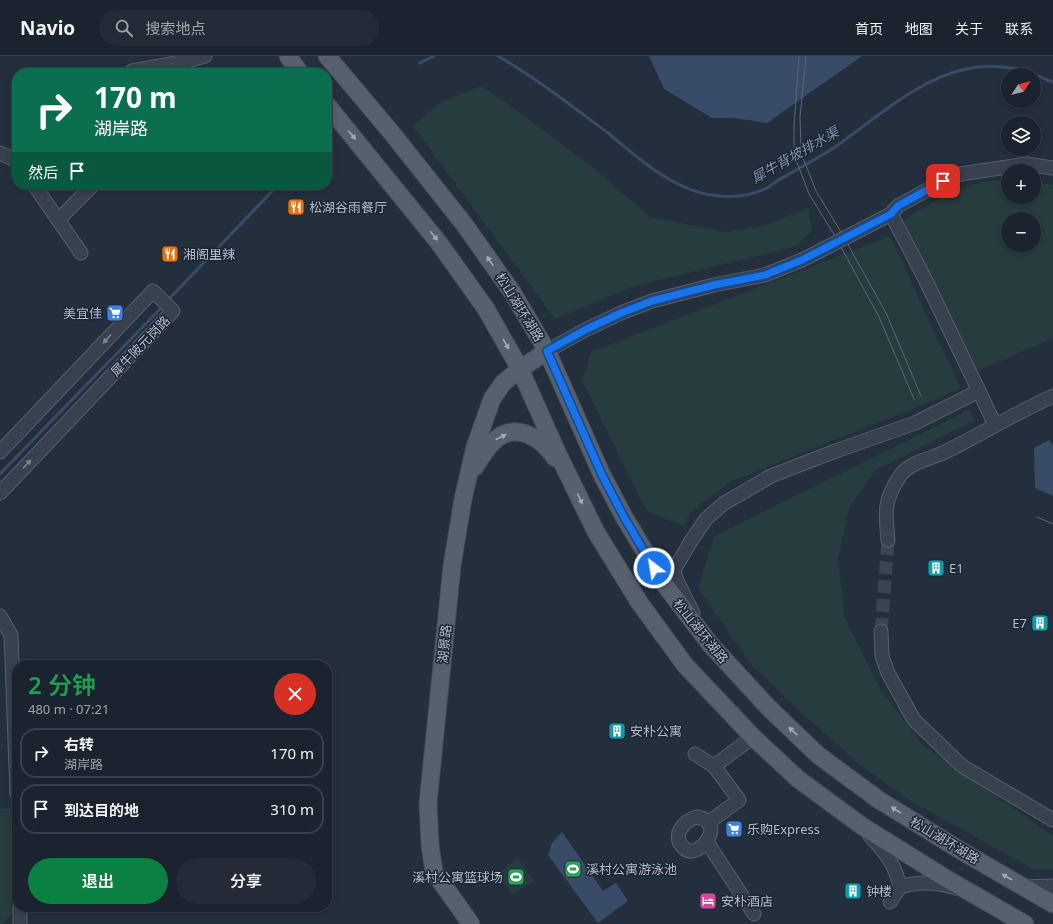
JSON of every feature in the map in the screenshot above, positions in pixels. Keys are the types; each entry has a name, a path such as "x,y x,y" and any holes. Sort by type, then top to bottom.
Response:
{"main road":[{"path":"288,56 296,68"},
{"name":"松山湖环湖路","path":"327,56 391,132 464,224 512,292 547,351 602,475 624,517 665,585 710,644 768,707 818,755 879,800 1053,904"},
{"path":"332,111 439,243 486,309 520,369 569,477 596,532 638,602 685,665 753,737 798,779 862,826 1025,924"},
{"name":"湖景路","path":"471,924 434,872 430,845 428,803 452,566 463,500 475,447 492,400 503,383 520,369 547,351"},
{"path":"468,477 488,447 497,438 512,432 527,433 541,442 552,453 569,477"}],"street":[{"path":"148,68 205,56"},
{"path":"0,153 12,158"},
{"path":"547,351 587,329 621,313 652,301 714,285 765,275 802,260 891,214 898,206 954,175 1028,164 1053,168"},
{"path":"37,190 82,253"},
{"path":"58,220 87,190"},
{"path":"891,214 924,277 994,425"},
{"name":"犀牛陂元岗路","path":"0,452 153,291 173,311 0,493"},
{"path":"654,568 663,574 670,574 706,520 723,504 771,476 915,422 979,391"},
{"path":"888,540 885,515 887,501 900,475 912,465 944,452 1028,407 1053,396"},
{"path":"676,566 677,582 710,644"},
{"path":"0,616 11,635 12,662"},
{"path":"881,631 882,656 888,673 914,720 962,766 1053,820"},
{"path":"714,766 753,737"},
{"path":"695,754 714,766 738,800 708,823"},
{"path":"697,817 703,818 708,823 711,828 707,842 694,851 688,851 683,848 678,836 682,826 692,818 697,817"},
{"path":"862,826 891,862 897,873 900,887"},
{"path":"707,842 754,914"},
{"path":"890,902 900,887 927,882 949,886 973,894"},
{"path":"1024,887 1053,886"},
{"path":"20,912 20,924"}],"green space":[{"path":"482,86 537,125 602,175 650,217 725,232 764,226 808,208 812,230 797,246 631,287 555,319 412,125 443,101"},
{"path":"1001,181 1001,204 1041,204 1041,183 1053,185 1053,338 978,371 903,220 947,193 982,182"},
{"path":"890,236 961,389 732,481 690,513 684,526 646,511 582,381 591,352"},
{"path":"969,410 975,420 876,470 849,508 838,558 844,615 878,686 922,744 1053,836 1053,869 1033,869 911,801 865,769 806,717 750,663 698,588 714,537"},
{"path":"10,808 12,912 14,912 2,924 0,924 0,809"},
{"name":"溪村公寓篮球场","path":"518,858 534,881 512,894 498,873"}],"water":[{"path":"649,56 862,56 767,123 734,118 712,118 664,89"},
{"path":"1049,440 1053,445 1053,496 1035,488 1034,448"},
{"name":"溪村公寓游泳池","path":"562,832 603,891 616,883 628,901 598,923 548,855 552,843"}],"waterway":[{"name":"犀牛背坡排水渠","path":"420,63 434,56"},
{"name":"犀牛背坡排水渠","path":"498,56 554,93 663,176 675,183 701,193 718,196 751,194 767,188 835,147 898,101 931,81 948,74 985,66 1022,70 1053,82"},
{"path":"168,300 273,190"},
{"path":"0,474 163,306"}],"tunnel":[{"path":"881,631 888,540"}],"tram line":[{"path":"799,56 794,126 794,153 796,160 809,194 835,236 879,317 914,399"},
{"path":"806,56 800,117 801,151 803,158 816,191 841,232 886,313 921,396"},
{"path":"1037,517 1053,524"}],"place":[{"name":"松湖谷雨餐厅","path":"296,207"},
{"name":"湘阁里辣","path":"170,254"},
{"name":"美宜佳","path":"115,313"},
{"name":"E1","path":"936,568"},
{"name":"E7","path":"1040,623"},
{"name":"安朴公寓","path":"617,731"},
{"name":"乐购Express","path":"734,829"},
{"name":"溪村公寓游泳池","path":"573,869"},
{"name":"溪村公寓篮球场","path":"516,877"},
{"name":"钟楼","path":"853,891"},
{"name":"安朴酒店","path":"708,901"}],"route":[{"path":"654,568 624,517 602,475 547,351 587,329 621,313 652,301 714,285 765,275 802,260 891,214 898,206 943,181"}]}
